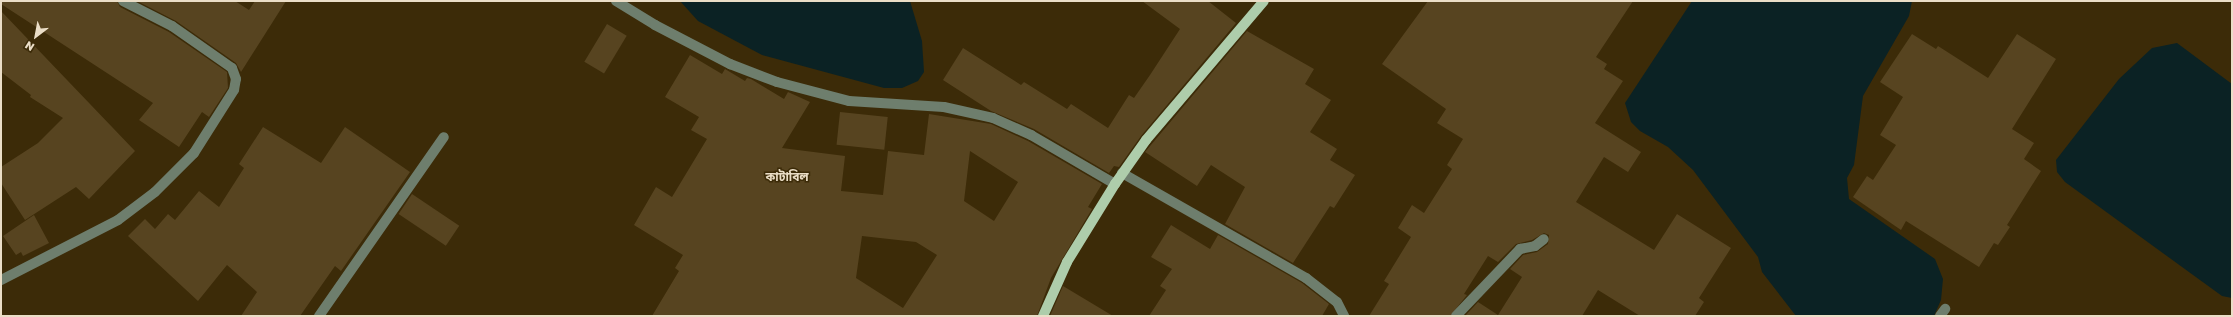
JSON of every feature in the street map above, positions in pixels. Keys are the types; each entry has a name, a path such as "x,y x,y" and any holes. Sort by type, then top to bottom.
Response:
{"main road":[{"path":"1043,316 1067,262 1122,173 1146,140 1264,1"}],"street":[{"path":"1,280 118,220 155,192 194,153 234,90 236,80 232,68 172,26 123,1"},
{"path":"616,1 655,25 730,64 777,82 849,101 944,106 993,118 1031,135 1115,184"},
{"path":"319,316 444,137"},
{"path":"1122,173 1306,278 1333,298 1344,316"},
{"path":"1456,316 1520,249 1535,246 1544,239"}],"water":[{"path":"680,1 910,1 922,41 924,72 918,81 902,88 884,88 762,55 698,21"},
{"path":"1692,1 1912,1 1909,16 1863,96 1854,165 1847,178 1849,199 1935,259 1943,279 1941,300 1934,316 1796,316 1762,272 1758,257 1693,170 1668,147 1640,131 1631,122 1625,103"},
{"path":"2177,43 2232,84 2232,298 2222,296 2065,182 2057,172 2056,160 2119,79 2152,48"}],"building":[{"path":"1,1 117,1 120,7 169,32 227,72 228,88 209,117 202,112 179,147 139,120 153,103 1,4"},
{"path":"137,1 235,1 249,10 255,1 286,1 241,72 236,63 176,21"},
{"path":"1142,1 1208,1 1236,23 1141,136 1119,167 1114,166 1109,173 1034,129 991,111 943,80 963,48 1021,85 1024,82 1067,109 1071,104 1108,128 1129,95 1134,98 1180,29"},
{"path":"1428,1 1633,1 1596,57 1607,64 1604,69 1623,81 1595,123 1641,152 1628,172 1604,157 1576,202 1654,250 1677,214 1731,248 1699,298 1704,302 1695,316 1640,316 1598,290 1582,316 1465,316 1478,302 1498,315 1522,277 1510,269 1523,255 1537,252 1548,244 1549,235 1544,233 1532,240 1516,244 1498,262 1488,256 1464,294 1467,295 1450,316 1369,316 1389,284 1384,281 1411,237 1398,228 1412,205 1424,213 1452,169 1447,165 1463,139 1437,123 1446,109 1382,64"},
{"path":"1,11 135,151 89,199 76,187 25,220 1,183 1,167 38,143 63,118 30,97 31,95 1,72"},
{"path":"607,24 627,36 604,74 584,62"},
{"path":"1247,31 1314,69 1305,84 1331,100 1310,132 1337,149 1330,160 1355,175 1334,208 1330,206 1293,263 1225,224 1245,187 1211,165 1197,186 1145,152"},
{"path":"1912,34 1936,49 1938,46 1988,78 2017,34 2056,59 2012,129 2034,143 2024,159 2041,171 2007,225 2010,227 1998,245 1994,243 1979,267 1906,221 1901,230 1853,197 1867,176 1873,180 1896,145 1880,135 1903,97 1880,82"},
{"path":"690,55 722,74 725,69 745,81 747,78 751,79 784,99 788,92 810,102 782,148 845,156 841,191 883,195 888,151 924,155 929,114 991,124 1028,141 1102,184 1088,207 1092,209 1051,278 1037,316 652,316 679,271 675,268 683,255 634,225 656,187 672,197 707,139 691,130 699,117 665,97","holes":["970,151 1018,182 994,221 964,201","862,236 916,242 937,255 903,308 856,278"]},
{"path":"840,112 888,117 884,150 837,145"},
{"path":"263,127 321,163 345,127 410,172 341,271 335,266 300,316 241,316 257,292 227,265 198,301 128,236 145,219 155,229 168,214 175,220 199,191 219,207 244,168 239,164"},
{"path":"412,194 459,226 446,246 399,214"},
{"path":"34,215 49,243 23,256 21,252 16,255 3,236"},
{"path":"1171,225 1210,249 1218,235 1302,283 1329,304 1322,316 1149,316 1166,290 1160,286 1172,269 1151,257"},
{"path":"1063,286 1113,316 1050,316"}],"district":[{"name":"কাটাবিল","path":"787,177"}]}
